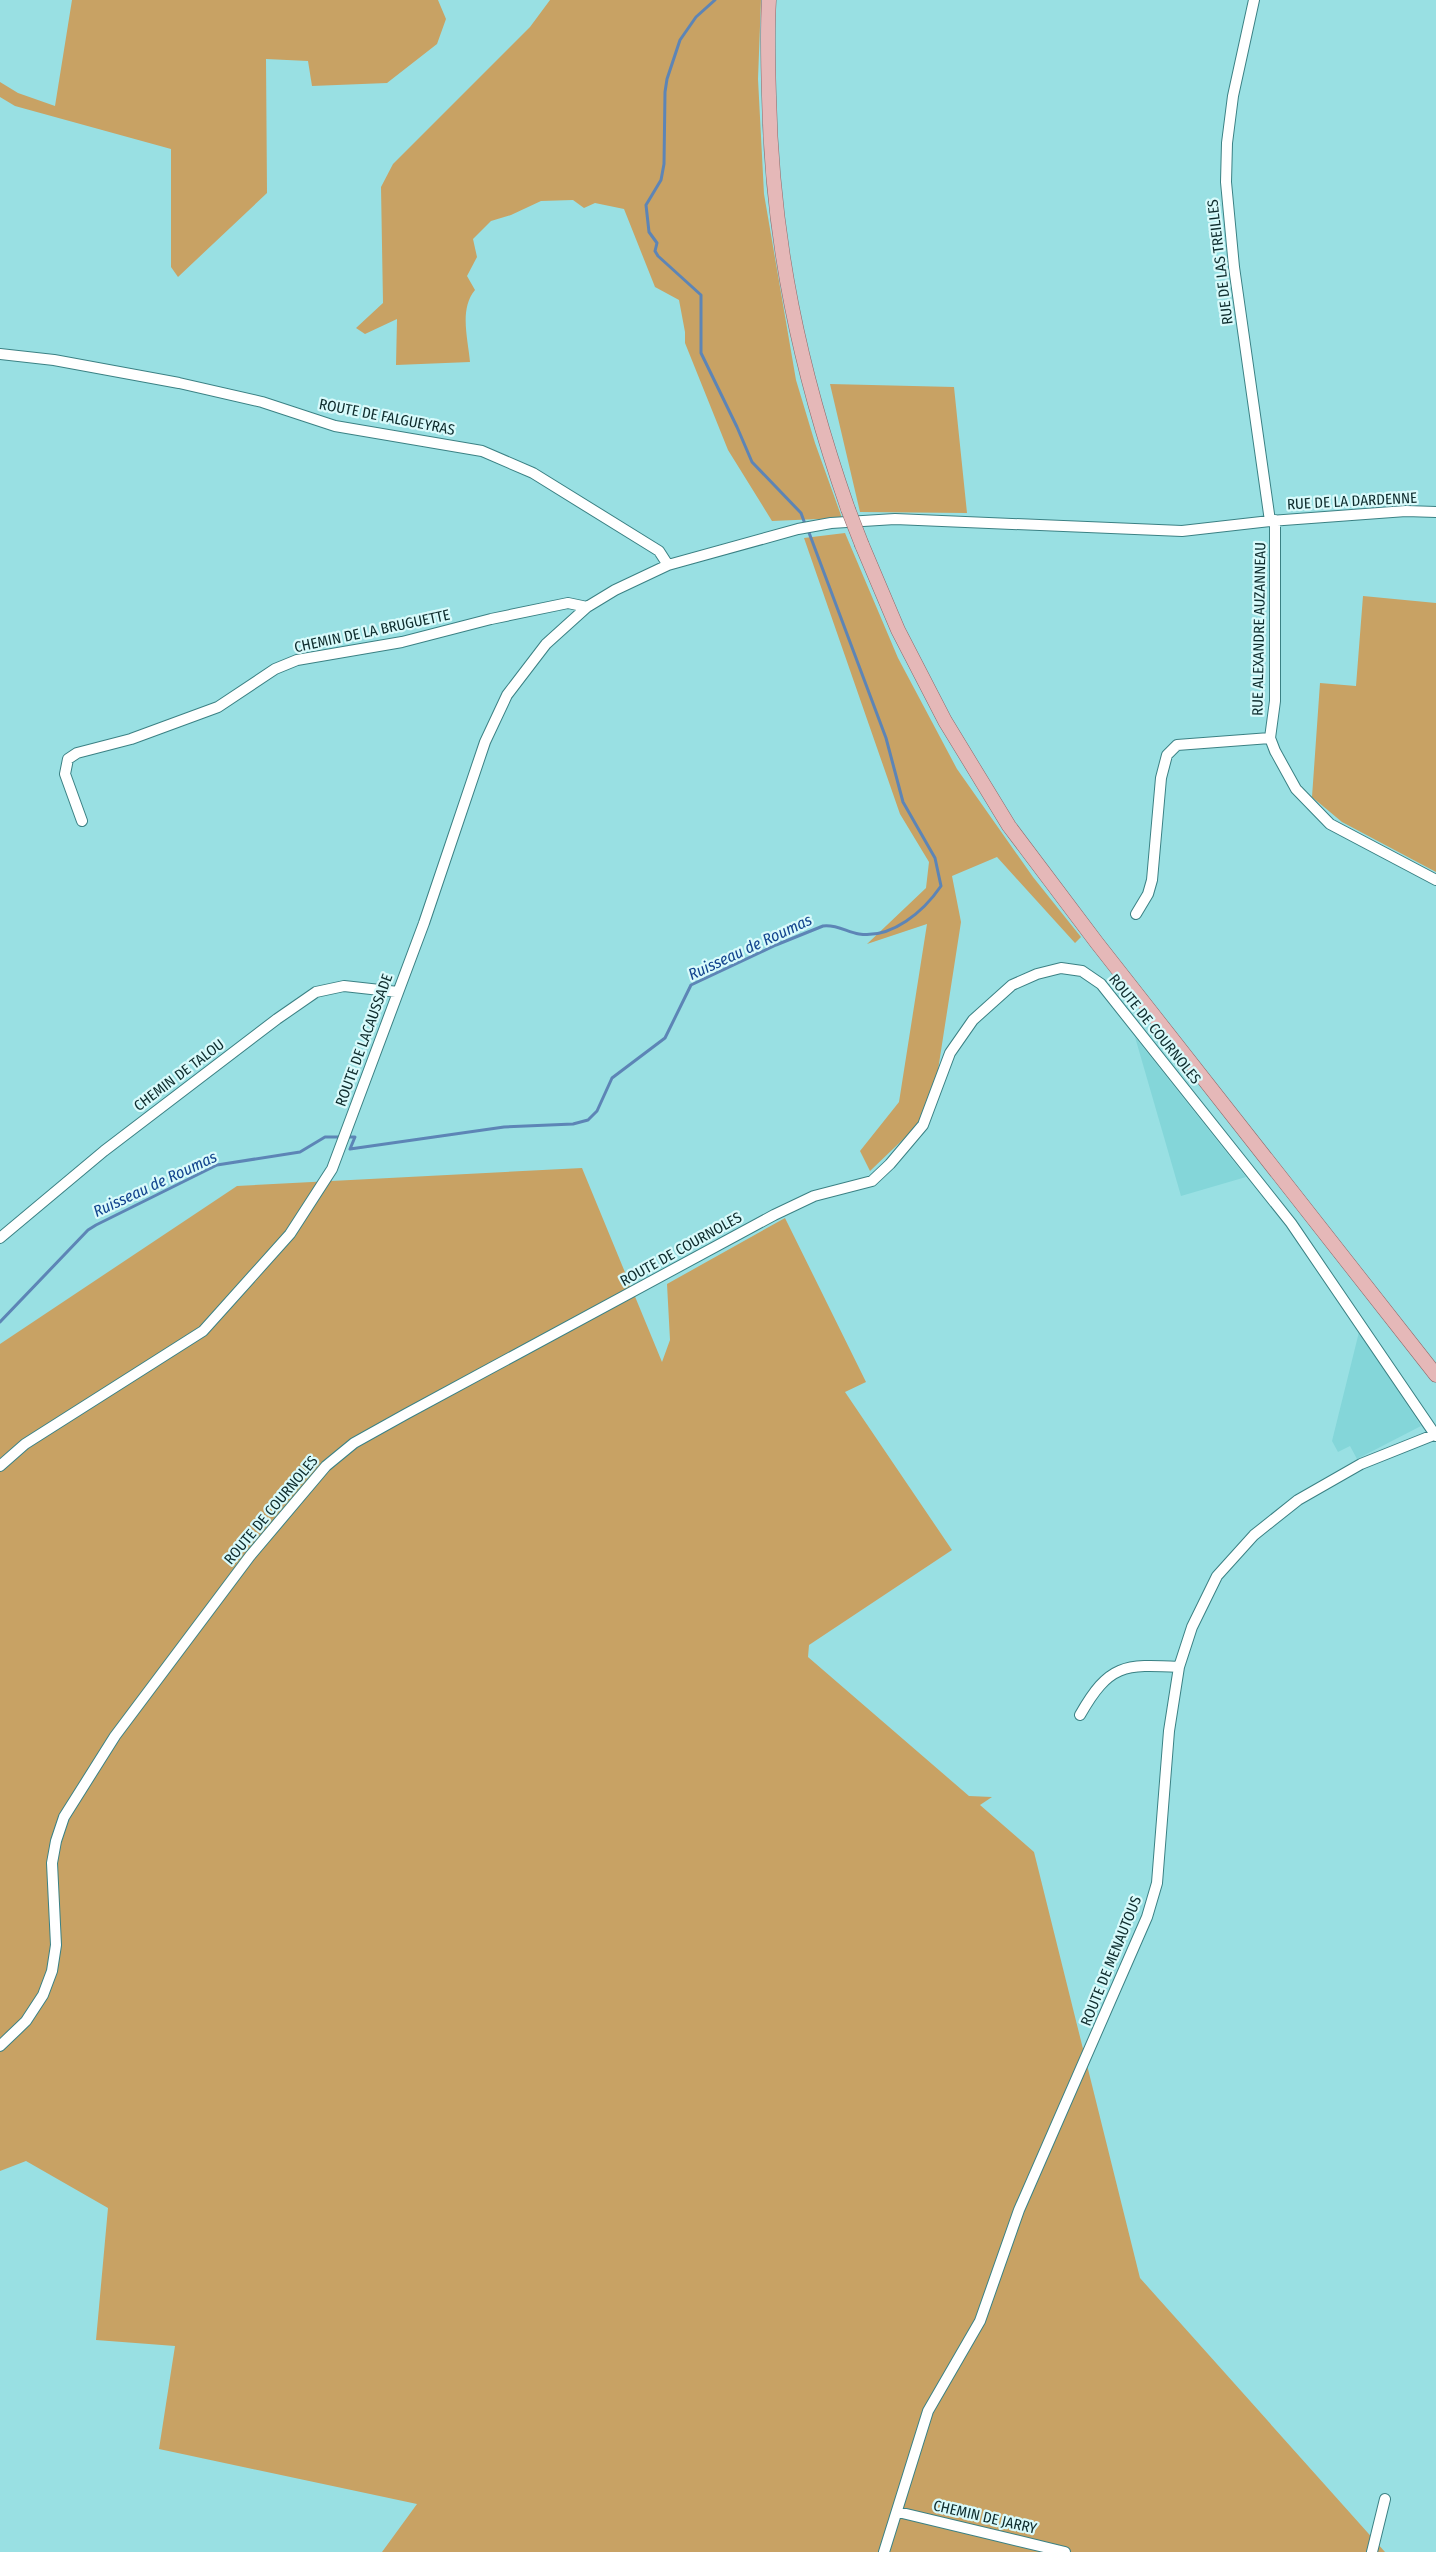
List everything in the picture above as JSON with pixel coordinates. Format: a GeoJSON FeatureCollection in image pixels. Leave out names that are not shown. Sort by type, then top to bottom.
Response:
{"type":"FeatureCollection","features":[{"type":"Feature","properties":{"kind":"main road"},"geometry":{"type":"LineString","coordinates":[[769,0],[767,27],[770,148],[779,243],[799,343],[823,436],[848,509],[898,630],[945,721],[1009,826],[1104,952],[1436,1374]]}},
{"type":"Feature","properties":{"kind":"street","name":"RUE DE LAS TREILLES"},"geometry":{"type":"LineString","coordinates":[[1254,0],[1233,96],[1227,142],[1226,182],[1234,267],[1272,520]]}},
{"type":"Feature","properties":{"kind":"street","name":"ROUTE DE FALGUEYRAS"},"geometry":{"type":"LineString","coordinates":[[0,354],[54,360],[179,383],[262,402],[335,426],[482,451],[533,473],[659,551],[669,565]]}},
{"type":"Feature","properties":{"kind":"street","name":"RUE DE LA DARDENNE"},"geometry":{"type":"LineString","coordinates":[[669,565],[831,522],[895,519],[1182,531],[1272,520],[1406,511],[1436,512]]}},
{"type":"Feature","properties":{"kind":"street","name":"RUE ALEXANDRE AUZANNEAU"},"geometry":{"type":"LineString","coordinates":[[1270,738],[1275,701],[1272,520]]}},
{"type":"Feature","properties":{"kind":"street","name":"ROUTE DE LACAUSSADE"},"geometry":{"type":"LineString","coordinates":[[0,1466],[25,1444],[203,1331],[290,1234],[332,1169],[398,992],[486,742],[507,695],[546,644],[587,607],[615,590],[669,565]]}},
{"type":"Feature","properties":{"kind":"street","name":"CHEMIN DE LA BRUGUETTE"},"geometry":{"type":"LineString","coordinates":[[82,821],[66,774],[68,759],[77,753],[131,739],[218,707],[275,669],[297,660],[421,638],[491,619],[568,603],[587,607]]}},
{"type":"Feature","properties":{"kind":"street"},"geometry":{"type":"LineString","coordinates":[[1136,914],[1148,894],[1152,880],[1161,778],[1167,755],[1177,746],[1270,738],[1281,766],[1296,789],[1330,824],[1436,880]]}},
{"type":"Feature","properties":{"kind":"street","name":"ROUTE DE COURNOLES"},"geometry":{"type":"LineString","coordinates":[[0,2046],[26,2021],[43,1995],[52,1971],[56,1945],[52,1863],[64,1817],[115,1736],[250,1556],[326,1466],[354,1443],[774,1215],[813,1196],[872,1181],[890,1164],[923,1125],[950,1053],[973,1020],[1012,985],[1037,974],[1061,968],[1082,971],[1101,984],[1291,1223],[1436,1435]]}},
{"type":"Feature","properties":{"kind":"street","name":"CHEMIN DE TALOU"},"geometry":{"type":"LineString","coordinates":[[0,1238],[113,1144],[316,992],[344,986],[398,992]]}},
{"type":"Feature","properties":{"kind":"street","name":"ROUTE DE MENAUTOUS"},"geometry":{"type":"LineString","coordinates":[[884,2552],[928,2411],[980,2321],[1019,2210],[1147,1917],[1157,1882],[1169,1731],[1179,1667],[1192,1627],[1217,1576],[1254,1535],[1298,1500],[1361,1464],[1436,1435]]}},
{"type":"Feature","properties":{"kind":"street"},"geometry":{"type":"LineString","coordinates":[[1080,1715],[1089,1699],[1116,1671],[1140,1665],[1179,1667]]}},
{"type":"Feature","properties":{"kind":"street"},"geometry":{"type":"LineString","coordinates":[[1372,2552],[1385,2499]]}},
{"type":"Feature","properties":{"kind":"street","name":"CHEMIN DE JARRY"},"geometry":{"type":"LineString","coordinates":[[898,2512],[1065,2552]]}},
{"type":"Feature","properties":{"kind":"shaded area"},"geometry":{"type":"Polygon","coordinates":[[[72,0],[438,0],[446,19],[437,44],[387,83],[312,86],[308,61],[266,59],[267,193],[178,277],[171,267],[171,149],[15,106],[0,97],[0,82],[18,93],[55,106],[72,0]]]}},
{"type":"Feature","properties":{"kind":"shaded area"},"geometry":{"type":"Polygon","coordinates":[[[550,0],[761,0],[758,79],[764,194],[796,380],[815,443],[842,518],[772,521],[728,450],[685,343],[679,300],[655,287],[624,209],[595,203],[584,208],[573,200],[541,201],[511,215],[491,221],[473,239],[477,257],[467,276],[475,290],[467,306],[466,315],[470,362],[396,365],[397,319],[365,334],[356,328],[383,303],[381,187],[393,164],[530,27],[550,0]]]}},
{"type":"Feature","properties":{"kind":"shaded area"},"geometry":{"type":"Polygon","coordinates":[[[830,384],[954,387],[967,513],[860,512],[830,384]]]}},
{"type":"Feature","properties":{"kind":"shaded area"},"geometry":{"type":"Polygon","coordinates":[[[845,533],[898,658],[957,769],[1033,877],[1081,937],[1075,943],[997,857],[952,876],[961,922],[938,1070],[917,1126],[870,1171],[860,1151],[899,1102],[927,924],[867,944],[926,888],[929,862],[900,814],[804,538],[845,533]]]}},
{"type":"Feature","properties":{"kind":"shaded area"},"geometry":{"type":"Polygon","coordinates":[[[1363,596],[1436,603],[1436,872],[1342,822],[1312,797],[1320,683],[1356,686],[1363,596]]]}},
{"type":"Feature","properties":{"kind":"shaded area"},"geometry":{"type":"Polygon","coordinates":[[[1135,1037],[1246,1177],[1181,1196],[1135,1037]]]}},
{"type":"Feature","properties":{"kind":"shaded area"},"geometry":{"type":"Polygon","coordinates":[[[582,1168],[662,1362],[670,1340],[667,1284],[785,1218],[866,1382],[845,1392],[952,1550],[809,1645],[808,1657],[969,1796],[992,1797],[980,1805],[1034,1852],[1140,2278],[1385,2552],[382,2552],[417,2504],[159,2449],[175,2346],[96,2340],[108,2208],[26,2161],[0,2171],[0,1344],[237,1186],[582,1168]]]}},
{"type":"Feature","properties":{"kind":"shaded area"},"geometry":{"type":"Polygon","coordinates":[[[1359,1332],[1421,1426],[1357,1459],[1350,1446],[1338,1452],[1332,1441],[1359,1332]]]}},
{"type":"Feature","properties":{"kind":"waterway","name":"Ruisseau de Roumas"},"geometry":{"type":"LineString","coordinates":[[715,0],[696,17],[680,40],[667,79],[664,164],[661,180],[646,205],[649,232],[657,243],[655,251],[658,256],[701,295],[701,353],[752,462],[801,513],[805,524]]}},
{"type":"Feature","properties":{"kind":"waterway","name":"Ruisseau de Roumas"},"geometry":{"type":"LineString","coordinates":[[347,1137],[355,1137],[350,1149],[504,1127],[573,1124],[588,1120],[597,1111],[612,1078],[665,1038],[691,985],[776,945],[823,926],[837,927],[859,934],[871,934],[895,928],[926,905],[941,886],[935,858],[903,802],[886,738],[808,530]]}},
{"type":"Feature","properties":{"kind":"waterway","name":"Ruisseau de Roumas"},"geometry":{"type":"LineString","coordinates":[[0,1322],[88,1230],[96,1225],[217,1165],[300,1152],[325,1137],[340,1137]]}}]}
